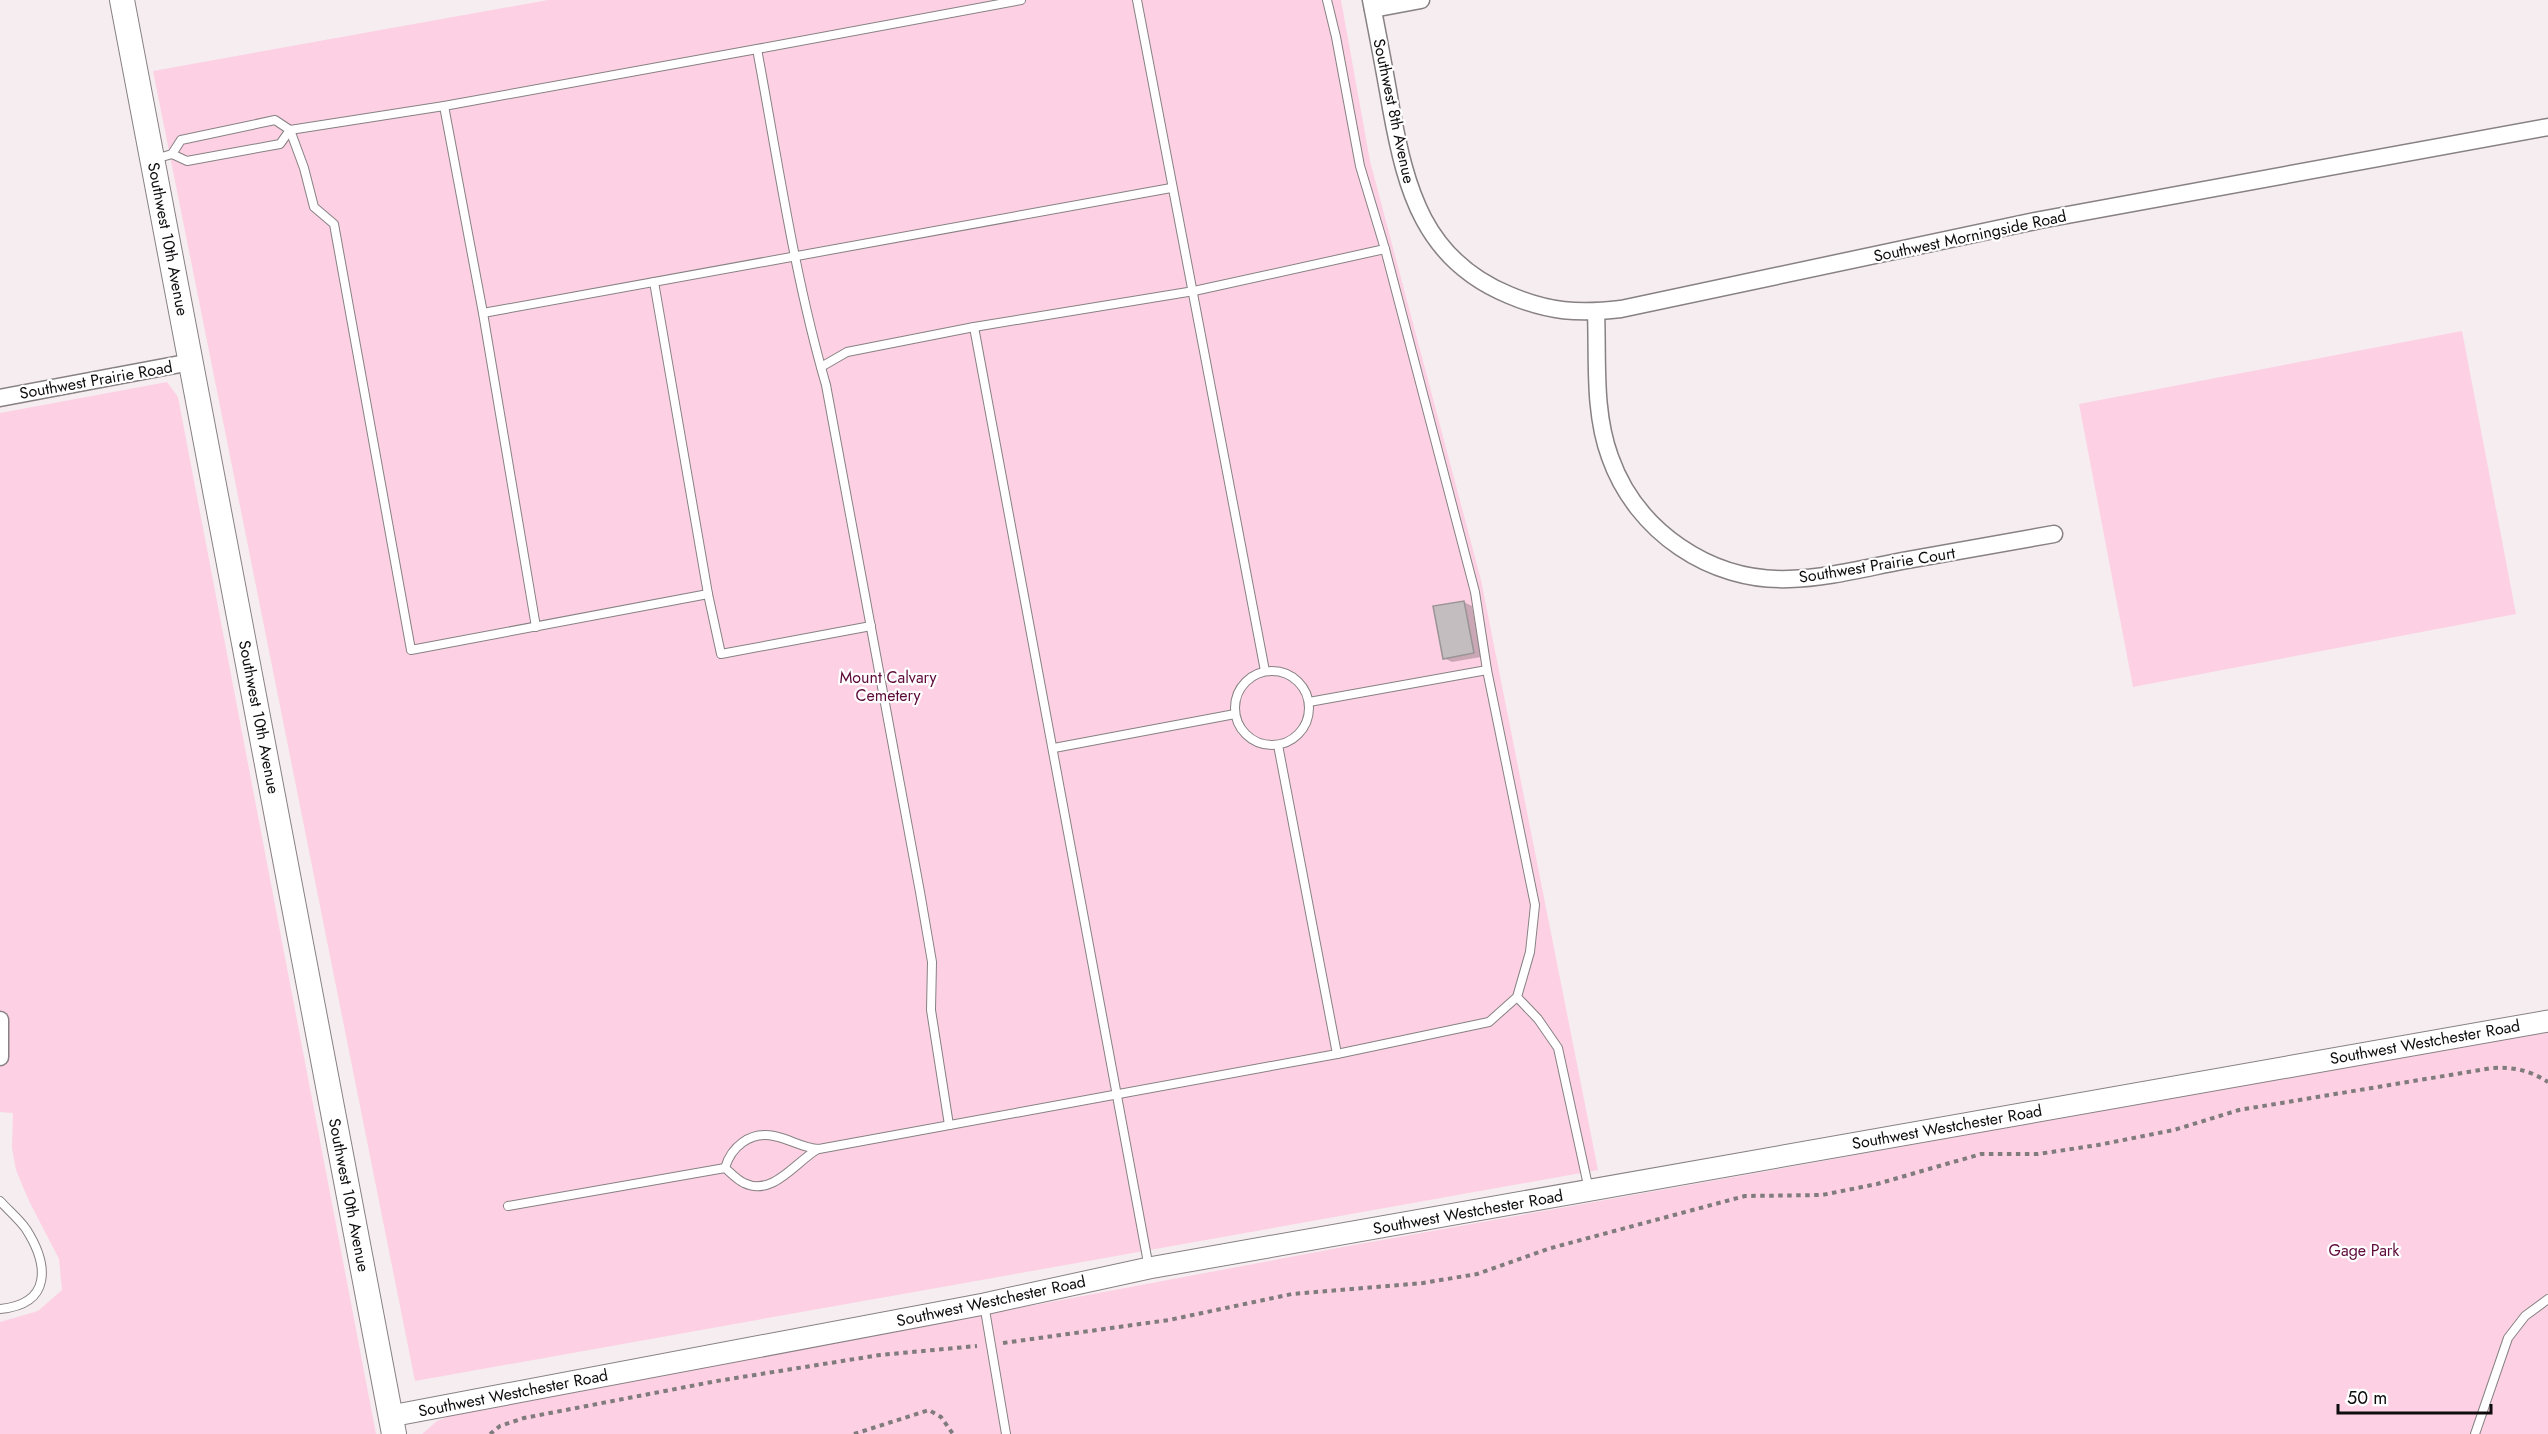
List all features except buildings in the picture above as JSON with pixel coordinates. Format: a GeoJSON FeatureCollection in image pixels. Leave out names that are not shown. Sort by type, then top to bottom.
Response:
{"type":"FeatureCollection","features":[{"type":"Feature","properties":{"kind":"main road","name":"Southwest 10th Avenue"},"geometry":{"type":"LineString","coordinates":[[122,0],[162,157],[191,362],[393,1425]]}},
{"type":"Feature","properties":{"kind":"street"},"geometry":{"type":"LineString","coordinates":[[1372,4],[1421,0]]}},
{"type":"Feature","properties":{"kind":"street","name":"Southwest 8th Avenue"},"geometry":{"type":"LineString","coordinates":[[1372,4],[1400,157],[1410,192],[1423,220]]}},
{"type":"Feature","properties":{"kind":"street","name":"Southwest Morningside Road"},"geometry":{"type":"LineString","coordinates":[[1423,220],[1446,252],[1462,267],[1494,289],[1535,306],[1565,312],[1596,312],[2040,220],[2548,127]]}},
{"type":"Feature","properties":{"kind":"street","name":"Southwest Prairie Court"},"geometry":{"type":"LineString","coordinates":[[1596,312],[1602,431],[1617,475],[1640,512],[1661,535],[1687,553],[1737,573],[1762,578],[1811,578],[2054,534]]}},
{"type":"Feature","properties":{"kind":"street","name":"Southwest Prairie Road"},"geometry":{"type":"LineString","coordinates":[[0,398],[191,362]]}},
{"type":"Feature","properties":{"kind":"street"},"geometry":{"type":"LineString","coordinates":[[0,1020],[0,1057]]}},
{"type":"Feature","properties":{"kind":"street","name":"Southwest Westchester Road"},"geometry":{"type":"LineString","coordinates":[[393,1425],[1149,1268],[2548,1021]]}},
{"type":"Feature","properties":{"kind":"lane"},"geometry":{"type":"LineString","coordinates":[[162,157],[187,161],[280,144],[290,130],[444,106],[1021,0]]}},
{"type":"Feature","properties":{"kind":"lane"},"geometry":{"type":"LineString","coordinates":[[1137,0],[1266,671]]}},
{"type":"Feature","properties":{"kind":"lane"},"geometry":{"type":"LineString","coordinates":[[725,1168],[729,1155],[740,1142],[759,1136],[773,1136],[805,1148],[819,1149],[1119,1094],[1337,1054],[1489,1022],[1517,997],[1530,952],[1535,905],[1487,670],[1475,592],[1385,249],[1360,166],[1327,0]]}},
{"type":"Feature","properties":{"kind":"lane"},"geometry":{"type":"LineString","coordinates":[[758,49],[796,257],[826,385],[932,962],[931,1010],[949,1125]]}},
{"type":"Feature","properties":{"kind":"lane"},"geometry":{"type":"LineString","coordinates":[[444,106],[483,313],[536,627]]}},
{"type":"Feature","properties":{"kind":"lane"},"geometry":{"type":"LineString","coordinates":[[162,157],[182,140],[275,120],[290,130],[304,168],[314,207],[334,224],[411,650],[708,594]]}},
{"type":"Feature","properties":{"kind":"lane"},"geometry":{"type":"LineString","coordinates":[[483,313],[1172,188]]}},
{"type":"Feature","properties":{"kind":"lane"},"geometry":{"type":"LineString","coordinates":[[821,367],[848,352],[974,327],[1194,291],[1385,249]]}},
{"type":"Feature","properties":{"kind":"lane"},"geometry":{"type":"LineString","coordinates":[[654,282],[708,594],[722,654],[871,627]]}},
{"type":"Feature","properties":{"kind":"lane"},"geometry":{"type":"LineString","coordinates":[[974,327],[1119,1094],[1149,1268]]}},
{"type":"Feature","properties":{"kind":"lane"},"geometry":{"type":"LineString","coordinates":[[1309,702],[1487,670]]}},
{"type":"Feature","properties":{"kind":"lane"},"geometry":{"type":"LineString","coordinates":[[1266,671],[1280,671],[1293,677],[1304,688],[1309,702],[1309,716],[1302,730],[1292,740],[1278,745],[1264,745],[1250,739],[1240,728],[1235,714],[1235,700],[1241,686],[1252,676],[1266,671]]}},
{"type":"Feature","properties":{"kind":"lane"},"geometry":{"type":"LineString","coordinates":[[1054,748],[1235,714]]}},
{"type":"Feature","properties":{"kind":"lane"},"geometry":{"type":"LineString","coordinates":[[1278,745],[1337,1054]]}},
{"type":"Feature","properties":{"kind":"lane"},"geometry":{"type":"LineString","coordinates":[[1517,997],[1538,1019],[1558,1048],[1589,1190]]}},
{"type":"Feature","properties":{"kind":"lane"},"geometry":{"type":"LineString","coordinates":[[508,1206],[725,1168],[744,1183],[760,1187],[780,1180],[804,1157],[819,1149]]}},
{"type":"Feature","properties":{"kind":"lane"},"geometry":{"type":"LineString","coordinates":[[0,1201],[25,1227],[38,1251],[42,1280],[36,1295],[26,1302],[0,1309]]}},
{"type":"Feature","properties":{"kind":"lane"},"geometry":{"type":"LineString","coordinates":[[2475,1434],[2508,1338],[2524,1316],[2548,1299]]}},
{"type":"Feature","properties":{"kind":"lane"},"geometry":{"type":"LineString","coordinates":[[984,1304],[1006,1434]]}},
{"type":"Feature","properties":{"kind":"path"},"geometry":{"type":"LineString","coordinates":[[490,1434],[500,1426],[524,1418],[717,1381],[880,1355],[991,1344],[1169,1320],[1292,1294],[1423,1283],[1477,1274],[1551,1248],[1745,1196],[1831,1194],[1877,1184],[1981,1154],[2038,1154],[2108,1143],[2174,1130],[2239,1110],[2273,1104],[2326,1098],[2492,1068],[2514,1067],[2534,1073],[2548,1082]]}},
{"type":"Feature","properties":{"kind":"path"},"geometry":{"type":"LineString","coordinates":[[854,1434],[929,1410],[941,1417],[953,1434]]}},
{"type":"Feature","properties":{"kind":"green space","name":"Mount Calvary Cemetery"},"geometry":{"type":"Polygon","coordinates":[[[548,0],[1341,0],[1370,161],[1481,580],[1598,1170],[415,1381],[153,71],[548,0]]]}},
{"type":"Feature","properties":{"kind":"green space"},"geometry":{"type":"Polygon","coordinates":[[[2462,331],[2516,614],[2133,687],[2079,404],[2462,331]]]}},
{"type":"Feature","properties":{"kind":"green space"},"geometry":{"type":"Polygon","coordinates":[[[167,382],[178,397],[376,1434],[0,1434],[0,1322],[38,1311],[62,1290],[59,1259],[16,1170],[12,1148],[13,1113],[0,1112],[0,413],[167,382]]]}},
{"type":"Feature","properties":{"kind":"green space","name":"Gage Park"},"geometry":{"type":"Polygon","coordinates":[[[2548,1031],[2548,1434],[422,1434],[437,1421],[455,1414],[1354,1245],[2548,1031]]]}}]}
